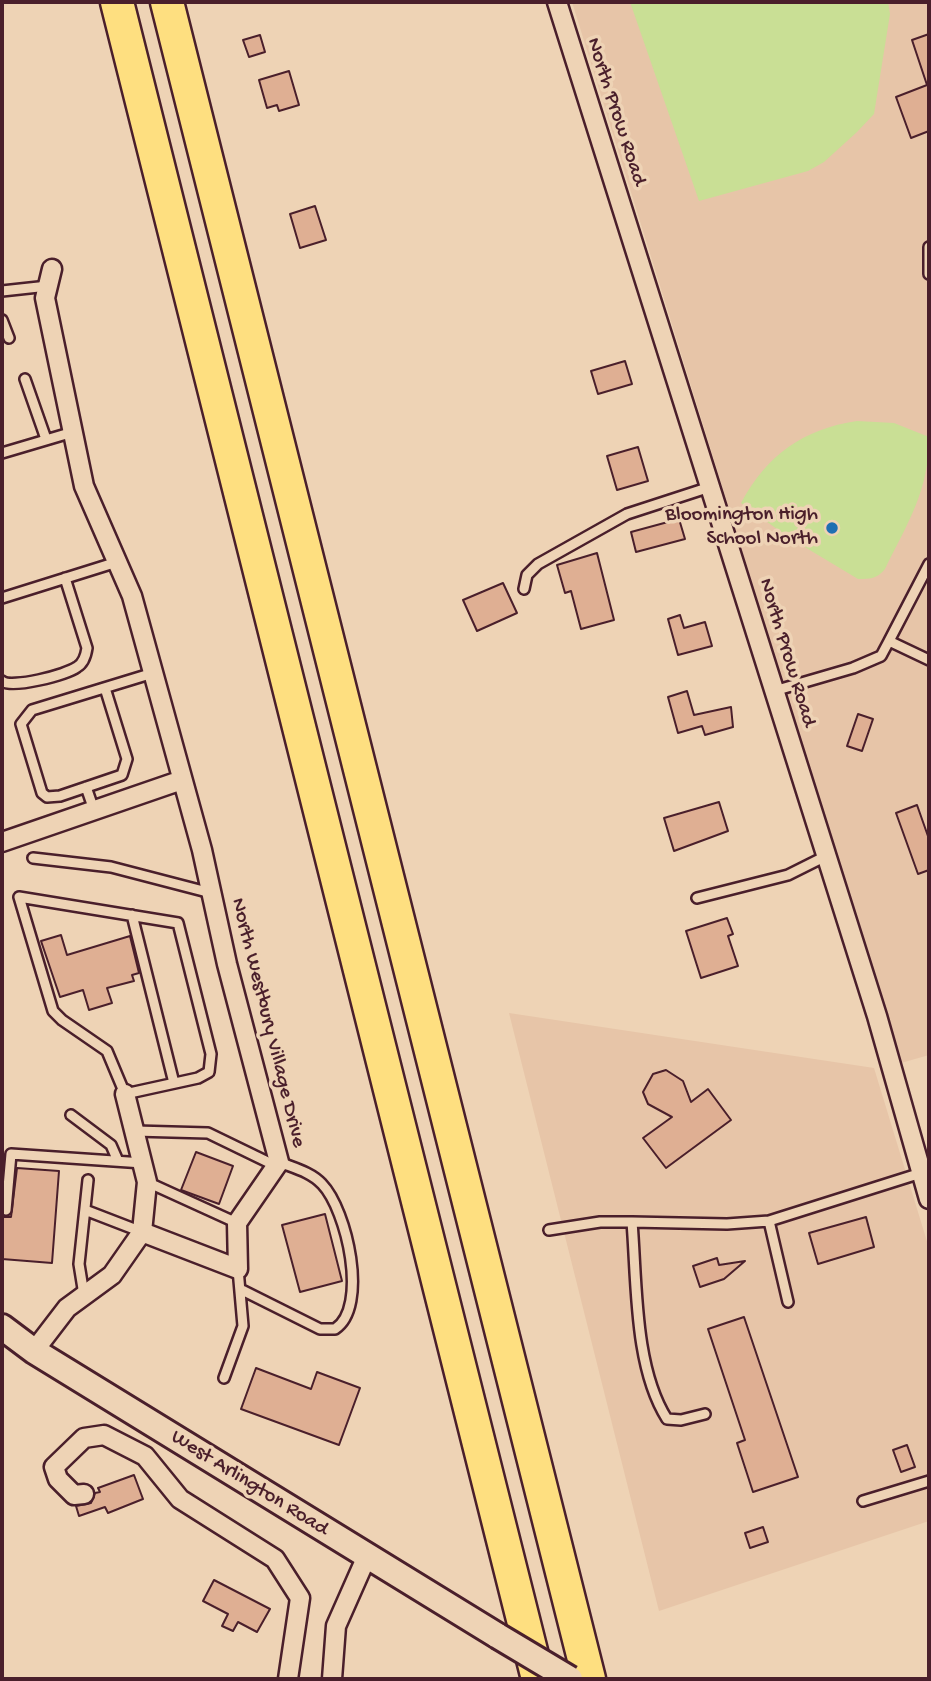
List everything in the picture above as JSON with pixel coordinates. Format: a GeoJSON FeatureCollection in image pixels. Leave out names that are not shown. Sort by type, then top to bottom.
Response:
{"type":"FeatureCollection","features":[{"type":"Feature","properties":{"kind":"highway"},"geometry":{"type":"LineString","coordinates":[[117,2],[538,1679]]}},
{"type":"Feature","properties":{"kind":"highway"},"geometry":{"type":"LineString","coordinates":[[167,2],[589,1679]]}},
{"type":"Feature","properties":{"kind":"street","name":"North Prow Road"},"geometry":{"type":"LineString","coordinates":[[557,2],[877,1016],[929,1199]]}},
{"type":"Feature","properties":{"kind":"street","name":"North Westbury Village Drive"},"geometry":{"type":"LineString","coordinates":[[50,278],[46,299],[84,486],[132,596],[182,780],[278,1164],[237,1223]]}},
{"type":"Feature","properties":{"kind":"street"},"geometry":{"type":"LineString","coordinates":[[2,842],[182,780]]}},
{"type":"Feature","properties":{"kind":"street"},"geometry":{"type":"LineString","coordinates":[[34,1351],[57,1319],[112,1275],[142,1231],[147,1182],[125,1094]]}},
{"type":"Feature","properties":{"kind":"street"},"geometry":{"type":"LineString","coordinates":[[142,1231],[238,1269],[237,1223]]}},
{"type":"Feature","properties":{"kind":"street","name":"West Arlington Road"},"geometry":{"type":"LineString","coordinates":[[2,1327],[34,1351],[570,1679]]}},
{"type":"Feature","properties":{"kind":"street"},"geometry":{"type":"LineString","coordinates":[[84,1494],[74,1495],[58,1479],[54,1467],[84,1438],[104,1435],[145,1456],[180,1499],[275,1559],[300,1598],[288,1679]]}},
{"type":"Feature","properties":{"kind":"street"},"geometry":{"type":"LineString","coordinates":[[331,1679],[336,1626],[367,1556]]}},
{"type":"Feature","properties":{"kind":"lane"},"geometry":{"type":"LineString","coordinates":[[929,247],[929,274]]}},
{"type":"Feature","properties":{"kind":"lane"},"geometry":{"type":"LineString","coordinates":[[2,291],[50,278]]}},
{"type":"Feature","properties":{"kind":"lane"},"geometry":{"type":"LineString","coordinates":[[2,320],[9,338]]}},
{"type":"Feature","properties":{"kind":"lane"},"geometry":{"type":"LineString","coordinates":[[25,379],[46,439]]}},
{"type":"Feature","properties":{"kind":"lane"},"geometry":{"type":"LineString","coordinates":[[2,453],[73,432]]}},
{"type":"Feature","properties":{"kind":"lane"},"geometry":{"type":"LineString","coordinates":[[524,589],[527,575],[538,564],[627,514],[710,487]]}},
{"type":"Feature","properties":{"kind":"lane"},"geometry":{"type":"LineString","coordinates":[[2,598],[117,562]]}},
{"type":"Feature","properties":{"kind":"lane"},"geometry":{"type":"LineString","coordinates":[[774,691],[853,668],[881,656],[929,564]]}},
{"type":"Feature","properties":{"kind":"lane"},"geometry":{"type":"LineString","coordinates":[[2,681],[15,686],[78,667],[86,658],[88,648],[65,578]]}},
{"type":"Feature","properties":{"kind":"lane"},"geometry":{"type":"LineString","coordinates":[[889,641],[929,660]]}},
{"type":"Feature","properties":{"kind":"lane"},"geometry":{"type":"LineString","coordinates":[[105,688],[127,759],[126,768],[122,775],[60,796],[47,797],[42,793],[21,724],[32,710],[153,673]]}},
{"type":"Feature","properties":{"kind":"lane"},"geometry":{"type":"LineString","coordinates":[[86,788],[94,810]]}},
{"type":"Feature","properties":{"kind":"lane"},"geometry":{"type":"LineString","coordinates":[[697,898],[788,875],[826,856]]}},
{"type":"Feature","properties":{"kind":"lane"},"geometry":{"type":"LineString","coordinates":[[33,858],[111,867],[211,893]]}},
{"type":"Feature","properties":{"kind":"lane"},"geometry":{"type":"LineString","coordinates":[[19,897],[132,915],[173,922],[181,927],[212,1065],[209,1072],[198,1078],[125,1094],[107,1051],[61,1020],[53,1011],[19,897]]}},
{"type":"Feature","properties":{"kind":"lane"},"geometry":{"type":"LineString","coordinates":[[132,915],[174,1083]]}},
{"type":"Feature","properties":{"kind":"lane"},"geometry":{"type":"LineString","coordinates":[[72,1115],[111,1145],[118,1161]]}},
{"type":"Feature","properties":{"kind":"lane"},"geometry":{"type":"LineString","coordinates":[[135,1131],[208,1133],[278,1164],[310,1174],[323,1185],[332,1198],[354,1275],[349,1314],[335,1329],[320,1329],[240,1289]]}},
{"type":"Feature","properties":{"kind":"lane"},"geometry":{"type":"LineString","coordinates":[[6,1210],[11,1154],[143,1163]]}},
{"type":"Feature","properties":{"kind":"lane"},"geometry":{"type":"LineString","coordinates":[[549,1230],[600,1222],[727,1224],[769,1221],[921,1173]]}},
{"type":"Feature","properties":{"kind":"lane"},"geometry":{"type":"LineString","coordinates":[[84,1295],[79,1264],[88,1180]]}},
{"type":"Feature","properties":{"kind":"lane"},"geometry":{"type":"LineString","coordinates":[[147,1182],[237,1223]]}},
{"type":"Feature","properties":{"kind":"lane"},"geometry":{"type":"LineString","coordinates":[[85,1210],[142,1231]]}},
{"type":"Feature","properties":{"kind":"lane"},"geometry":{"type":"LineString","coordinates":[[769,1221],[788,1302]]}},
{"type":"Feature","properties":{"kind":"lane"},"geometry":{"type":"LineString","coordinates":[[632,1222],[645,1365],[654,1398],[667,1419],[681,1420],[705,1414]]}},
{"type":"Feature","properties":{"kind":"lane"},"geometry":{"type":"LineString","coordinates":[[224,1378],[243,1326],[238,1269]]}},
{"type":"Feature","properties":{"kind":"lane"},"geometry":{"type":"LineString","coordinates":[[863,1501],[929,1481]]}},
{"type":"Feature","properties":{"kind":"shaded area","name":"Bloomington High School North"},"geometry":{"type":"Polygon","coordinates":[[[572,2],[929,2],[929,1055],[901,1063],[572,2]]]}},
{"type":"Feature","properties":{"kind":"shaded area"},"geometry":{"type":"Polygon","coordinates":[[[509,1013],[874,1068],[929,1248],[929,1521],[659,1611],[509,1013]]]}},
{"type":"Feature","properties":{"kind":"green space"},"geometry":{"type":"Polygon","coordinates":[[[630,2],[888,2],[890,14],[874,114],[824,162],[808,171],[699,201],[630,2]]]}},
{"type":"Feature","properties":{"kind":"green space"},"geometry":{"type":"Polygon","coordinates":[[[857,421],[894,423],[929,437],[925,474],[916,506],[885,569],[876,577],[866,579],[858,579],[788,537],[741,503],[763,471],[788,447],[820,430],[857,421]]]}},
{"type":"Feature","properties":{"kind":"building"},"geometry":{"type":"Polygon","coordinates":[[[929,34],[929,131],[911,138],[896,97],[927,85],[912,40],[929,34]]]}},
{"type":"Feature","properties":{"kind":"building"},"geometry":{"type":"Polygon","coordinates":[[[260,35],[265,52],[249,57],[243,40],[260,35]]]}},
{"type":"Feature","properties":{"kind":"building"},"geometry":{"type":"Polygon","coordinates":[[[289,71],[299,105],[279,111],[277,105],[267,108],[259,80],[289,71]]]}},
{"type":"Feature","properties":{"kind":"building"},"geometry":{"type":"Polygon","coordinates":[[[315,206],[326,240],[300,248],[290,214],[315,206]]]}},
{"type":"Feature","properties":{"kind":"building"},"geometry":{"type":"Polygon","coordinates":[[[625,361],[632,384],[598,394],[591,371],[625,361]]]}},
{"type":"Feature","properties":{"kind":"building"},"geometry":{"type":"Polygon","coordinates":[[[638,447],[648,481],[617,490],[607,456],[638,447]]]}},
{"type":"Feature","properties":{"kind":"building"},"geometry":{"type":"Polygon","coordinates":[[[679,519],[685,539],[636,552],[631,532],[679,519]]]}},
{"type":"Feature","properties":{"kind":"building"},"geometry":{"type":"Polygon","coordinates":[[[597,553],[614,620],[581,629],[571,591],[565,593],[557,565],[597,553]]]}},
{"type":"Feature","properties":{"kind":"building"},"geometry":{"type":"Polygon","coordinates":[[[503,583],[517,613],[477,631],[463,600],[503,583]]]}},
{"type":"Feature","properties":{"kind":"building"},"geometry":{"type":"Polygon","coordinates":[[[680,615],[684,628],[705,622],[712,646],[678,655],[668,619],[680,615]]]}},
{"type":"Feature","properties":{"kind":"building"},"geometry":{"type":"Polygon","coordinates":[[[687,691],[694,715],[731,707],[733,727],[705,735],[702,726],[678,733],[668,697],[687,691]]]}},
{"type":"Feature","properties":{"kind":"building"},"geometry":{"type":"Polygon","coordinates":[[[858,714],[873,719],[862,751],[847,746],[858,714]]]}},
{"type":"Feature","properties":{"kind":"building"},"geometry":{"type":"Polygon","coordinates":[[[719,802],[728,831],[674,851],[664,818],[719,802]]]}},
{"type":"Feature","properties":{"kind":"building"},"geometry":{"type":"Polygon","coordinates":[[[917,805],[929,839],[929,870],[918,874],[896,813],[917,805]]]}},
{"type":"Feature","properties":{"kind":"building"},"geometry":{"type":"Polygon","coordinates":[[[727,918],[733,934],[728,936],[738,966],[701,978],[686,931],[727,918]]]}},
{"type":"Feature","properties":{"kind":"building"},"geometry":{"type":"Polygon","coordinates":[[[61,935],[67,955],[130,936],[139,973],[132,975],[134,981],[107,988],[112,1003],[89,1010],[83,990],[60,997],[41,941],[61,935]]]}},
{"type":"Feature","properties":{"kind":"building"},"geometry":{"type":"Polygon","coordinates":[[[666,1070],[683,1081],[691,1102],[708,1089],[731,1120],[666,1168],[643,1138],[672,1117],[648,1104],[643,1092],[653,1074],[666,1070]]]}},
{"type":"Feature","properties":{"kind":"building"},"geometry":{"type":"Polygon","coordinates":[[[196,1152],[233,1166],[219,1204],[181,1190],[196,1152]]]}},
{"type":"Feature","properties":{"kind":"building"},"geometry":{"type":"Polygon","coordinates":[[[17,1168],[59,1171],[52,1263],[2,1259],[2,1217],[11,1217],[17,1168]]]}},
{"type":"Feature","properties":{"kind":"building"},"geometry":{"type":"Polygon","coordinates":[[[325,1214],[342,1281],[300,1292],[282,1225],[325,1214]]]}},
{"type":"Feature","properties":{"kind":"building"},"geometry":{"type":"Polygon","coordinates":[[[866,1217],[874,1247],[818,1264],[809,1233],[866,1217]]]}},
{"type":"Feature","properties":{"kind":"building"},"geometry":{"type":"Polygon","coordinates":[[[717,1258],[719,1265],[745,1261],[724,1279],[700,1287],[693,1266],[717,1258]]]}},
{"type":"Feature","properties":{"kind":"building"},"geometry":{"type":"Polygon","coordinates":[[[744,1317],[798,1477],[753,1492],[737,1443],[745,1440],[708,1329],[744,1317]]]}},
{"type":"Feature","properties":{"kind":"building"},"geometry":{"type":"Polygon","coordinates":[[[256,1368],[311,1389],[317,1372],[360,1388],[339,1445],[241,1409],[256,1368]]]}},
{"type":"Feature","properties":{"kind":"building"},"geometry":{"type":"Polygon","coordinates":[[[907,1445],[915,1467],[901,1472],[893,1450],[907,1445]]]}},
{"type":"Feature","properties":{"kind":"building"},"geometry":{"type":"Polygon","coordinates":[[[134,1475],[143,1499],[108,1513],[105,1507],[79,1516],[76,1506],[91,1503],[95,1493],[100,1492],[98,1488],[134,1475]]]}},
{"type":"Feature","properties":{"kind":"building"},"geometry":{"type":"Polygon","coordinates":[[[763,1527],[768,1542],[750,1548],[745,1533],[763,1527]]]}},
{"type":"Feature","properties":{"kind":"building"},"geometry":{"type":"Polygon","coordinates":[[[214,1580],[270,1609],[257,1632],[238,1622],[233,1631],[222,1626],[228,1614],[203,1601],[214,1580]]]}},
{"type":"Feature","properties":{"kind":"place","name":"Bloomington High School North"},"geometry":{"type":"Point","coordinates":[832,528]}}]}
